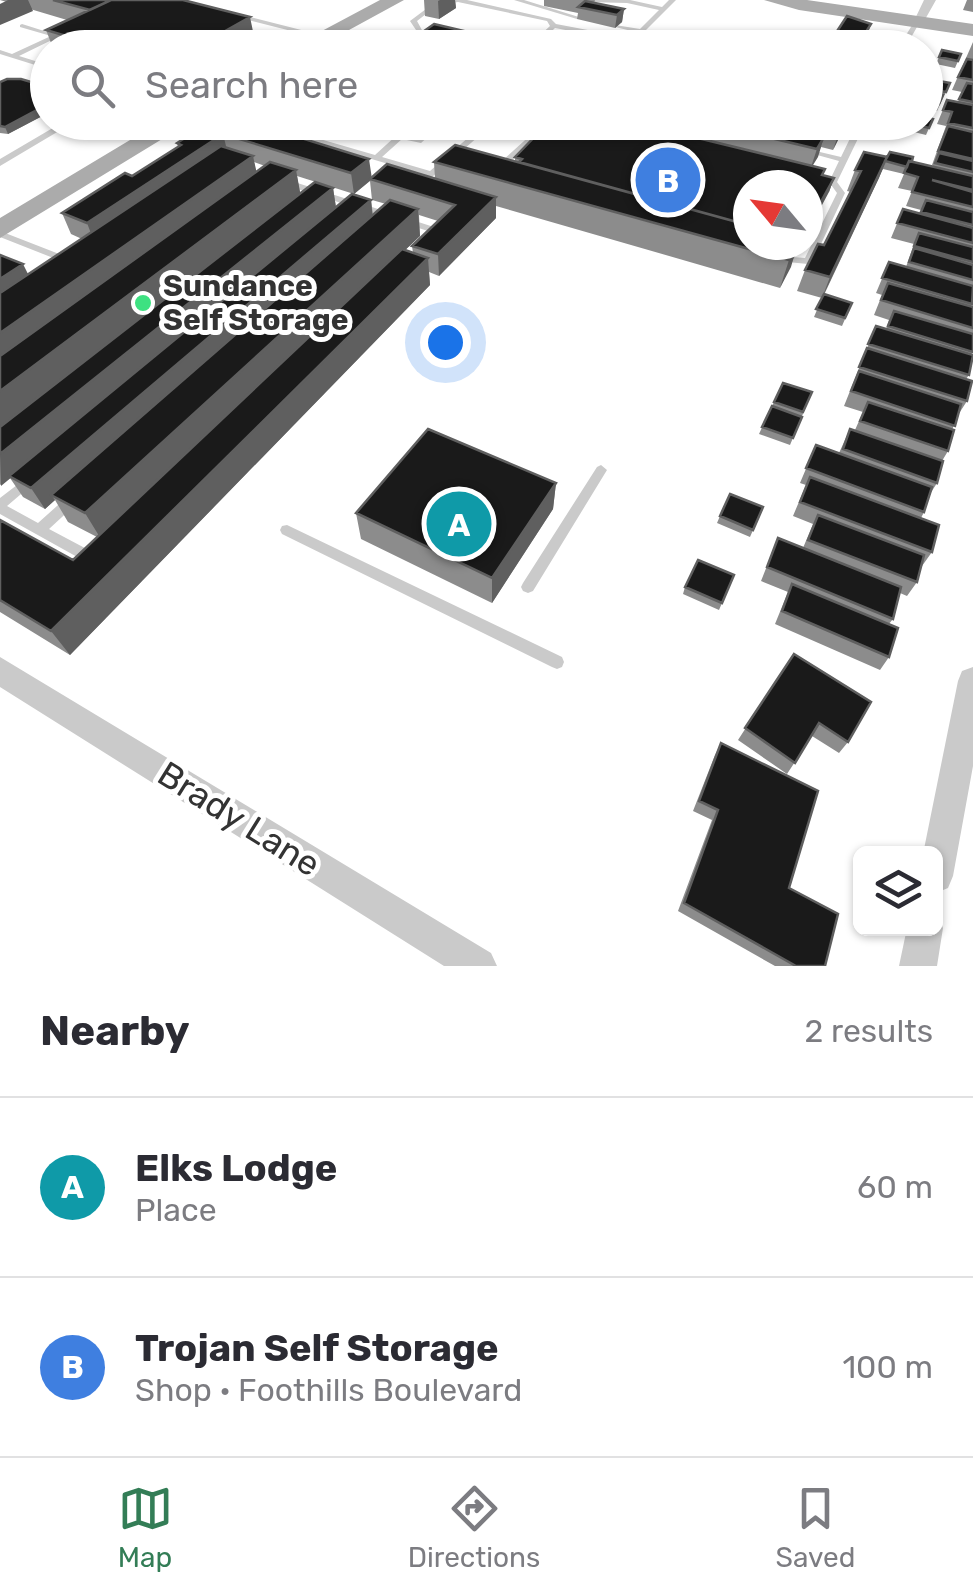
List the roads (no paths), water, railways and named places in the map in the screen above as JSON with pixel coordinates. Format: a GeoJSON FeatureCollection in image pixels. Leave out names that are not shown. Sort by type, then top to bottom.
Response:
{"type":"FeatureCollection","features":[{"type":"Feature","properties":{"kind":"main road"},"geometry":{"type":"LineString","coordinates":[[329,30],[343,12],[363,0]]}},
{"type":"Feature","properties":{"kind":"main road"},"geometry":{"type":"LineString","coordinates":[[329,30],[367,16],[394,0]]}},
{"type":"Feature","properties":{"kind":"main road"},"geometry":{"type":"LineString","coordinates":[[774,0],[874,19],[918,20]]}},
{"type":"Feature","properties":{"kind":"main road"},"geometry":{"type":"LineString","coordinates":[[852,0],[918,20],[973,30]]}},
{"type":"Feature","properties":{"kind":"main road"},"geometry":{"type":"LineString","coordinates":[[0,232],[150,140]]}},
{"type":"Feature","properties":{"kind":"street"},"geometry":{"type":"LineString","coordinates":[[918,20],[930,0]]}},
{"type":"Feature","properties":{"kind":"street","name":"Brady Lane"},"geometry":{"type":"LineString","coordinates":[[0,672],[478,966]]}},
{"type":"Feature","properties":{"kind":"street"},"geometry":{"type":"LineString","coordinates":[[942,846],[973,680]]}},
{"type":"Feature","properties":{"kind":"street"},"geometry":{"type":"LineString","coordinates":[[918,966],[924,936]]}},
{"type":"Feature","properties":{"kind":"lane"},"geometry":{"type":"LineString","coordinates":[[419,30],[413,21],[435,6],[458,0],[550,20],[554,26],[573,30]]}},
{"type":"Feature","properties":{"kind":"lane"},"geometry":{"type":"LineString","coordinates":[[517,0],[579,18]]}},
{"type":"Feature","properties":{"kind":"lane"},"geometry":{"type":"LineString","coordinates":[[586,0],[624,1],[664,9]]}},
{"type":"Feature","properties":{"kind":"lane"},"geometry":{"type":"LineString","coordinates":[[642,30],[674,0]]}},
{"type":"Feature","properties":{"kind":"lane"},"geometry":{"type":"LineString","coordinates":[[233,14],[329,30]]}},
{"type":"Feature","properties":{"kind":"lane"},"geometry":{"type":"LineString","coordinates":[[912,30],[918,20]]}},
{"type":"Feature","properties":{"kind":"lane"},"geometry":{"type":"LineString","coordinates":[[22,26],[36,30]]}},
{"type":"Feature","properties":{"kind":"lane"},"geometry":{"type":"LineString","coordinates":[[549,30],[554,26]]}},
{"type":"Feature","properties":{"kind":"lane"},"geometry":{"type":"LineString","coordinates":[[618,26],[636,30]]}},
{"type":"Feature","properties":{"kind":"lane"},"geometry":{"type":"LineString","coordinates":[[13,56],[30,48]]}},
{"type":"Feature","properties":{"kind":"lane"},"geometry":{"type":"LineString","coordinates":[[0,52],[30,61]]}},
{"type":"Feature","properties":{"kind":"lane"},"geometry":{"type":"LineString","coordinates":[[0,163],[39,140]]}},
{"type":"Feature","properties":{"kind":"lane"},"geometry":{"type":"LineString","coordinates":[[314,140],[432,174],[471,140]]}},
{"type":"Feature","properties":{"kind":"lane"},"geometry":{"type":"LineString","coordinates":[[376,158],[397,140]]}},
{"type":"Feature","properties":{"kind":"lane"},"geometry":{"type":"LineString","coordinates":[[512,180],[488,173],[528,140]]}},
{"type":"Feature","properties":{"kind":"lane"},"geometry":{"type":"LineString","coordinates":[[834,182],[853,140]]}},
{"type":"Feature","properties":{"kind":"lane"},"geometry":{"type":"LineString","coordinates":[[792,148],[844,160]]}},
{"type":"Feature","properties":{"kind":"lane"},"geometry":{"type":"LineString","coordinates":[[447,161],[460,165]]}},
{"type":"Feature","properties":{"kind":"lane"},"geometry":{"type":"LineString","coordinates":[[393,174],[403,166]]}},
{"type":"Feature","properties":{"kind":"lane"},"geometry":{"type":"LineString","coordinates":[[823,179],[834,182],[841,194],[823,230]]}},
{"type":"Feature","properties":{"kind":"lane"},"geometry":{"type":"LineString","coordinates":[[276,180],[437,231],[422,245]]}},
{"type":"Feature","properties":{"kind":"lane"},"geometry":{"type":"LineString","coordinates":[[303,205],[318,193]]}},
{"type":"Feature","properties":{"kind":"lane"},"geometry":{"type":"LineString","coordinates":[[341,218],[368,196]]}},
{"type":"Feature","properties":{"kind":"lane"},"geometry":{"type":"LineString","coordinates":[[376,229],[390,216]]}},
{"type":"Feature","properties":{"kind":"lane"},"geometry":{"type":"LineString","coordinates":[[0,232],[79,265],[63,276]]}},
{"type":"Feature","properties":{"kind":"lane"},"geometry":{"type":"LineString","coordinates":[[44,468],[0,507],[95,561],[110,547]]}},
{"type":"Feature","properties":{"kind":"lane"},"geometry":{"type":"LineString","coordinates":[[528,588],[600,470]]}},
{"type":"Feature","properties":{"kind":"lane"},"geometry":{"type":"LineString","coordinates":[[39,530],[83,490]]}},
{"type":"Feature","properties":{"kind":"lane"},"geometry":{"type":"LineString","coordinates":[[286,530],[557,662]]}},
{"type":"Feature","properties":{"kind":"place","name":"Trojan Self Storage"},"geometry":{"type":"Point","coordinates":[668,180]}},
{"type":"Feature","properties":{"kind":"place","name":"Sundance Self Storage"},"geometry":{"type":"Point","coordinates":[143,303]}},
{"type":"Feature","properties":{"kind":"place","name":"Elks Lodge"},"geometry":{"type":"Point","coordinates":[459,524]}}]}
